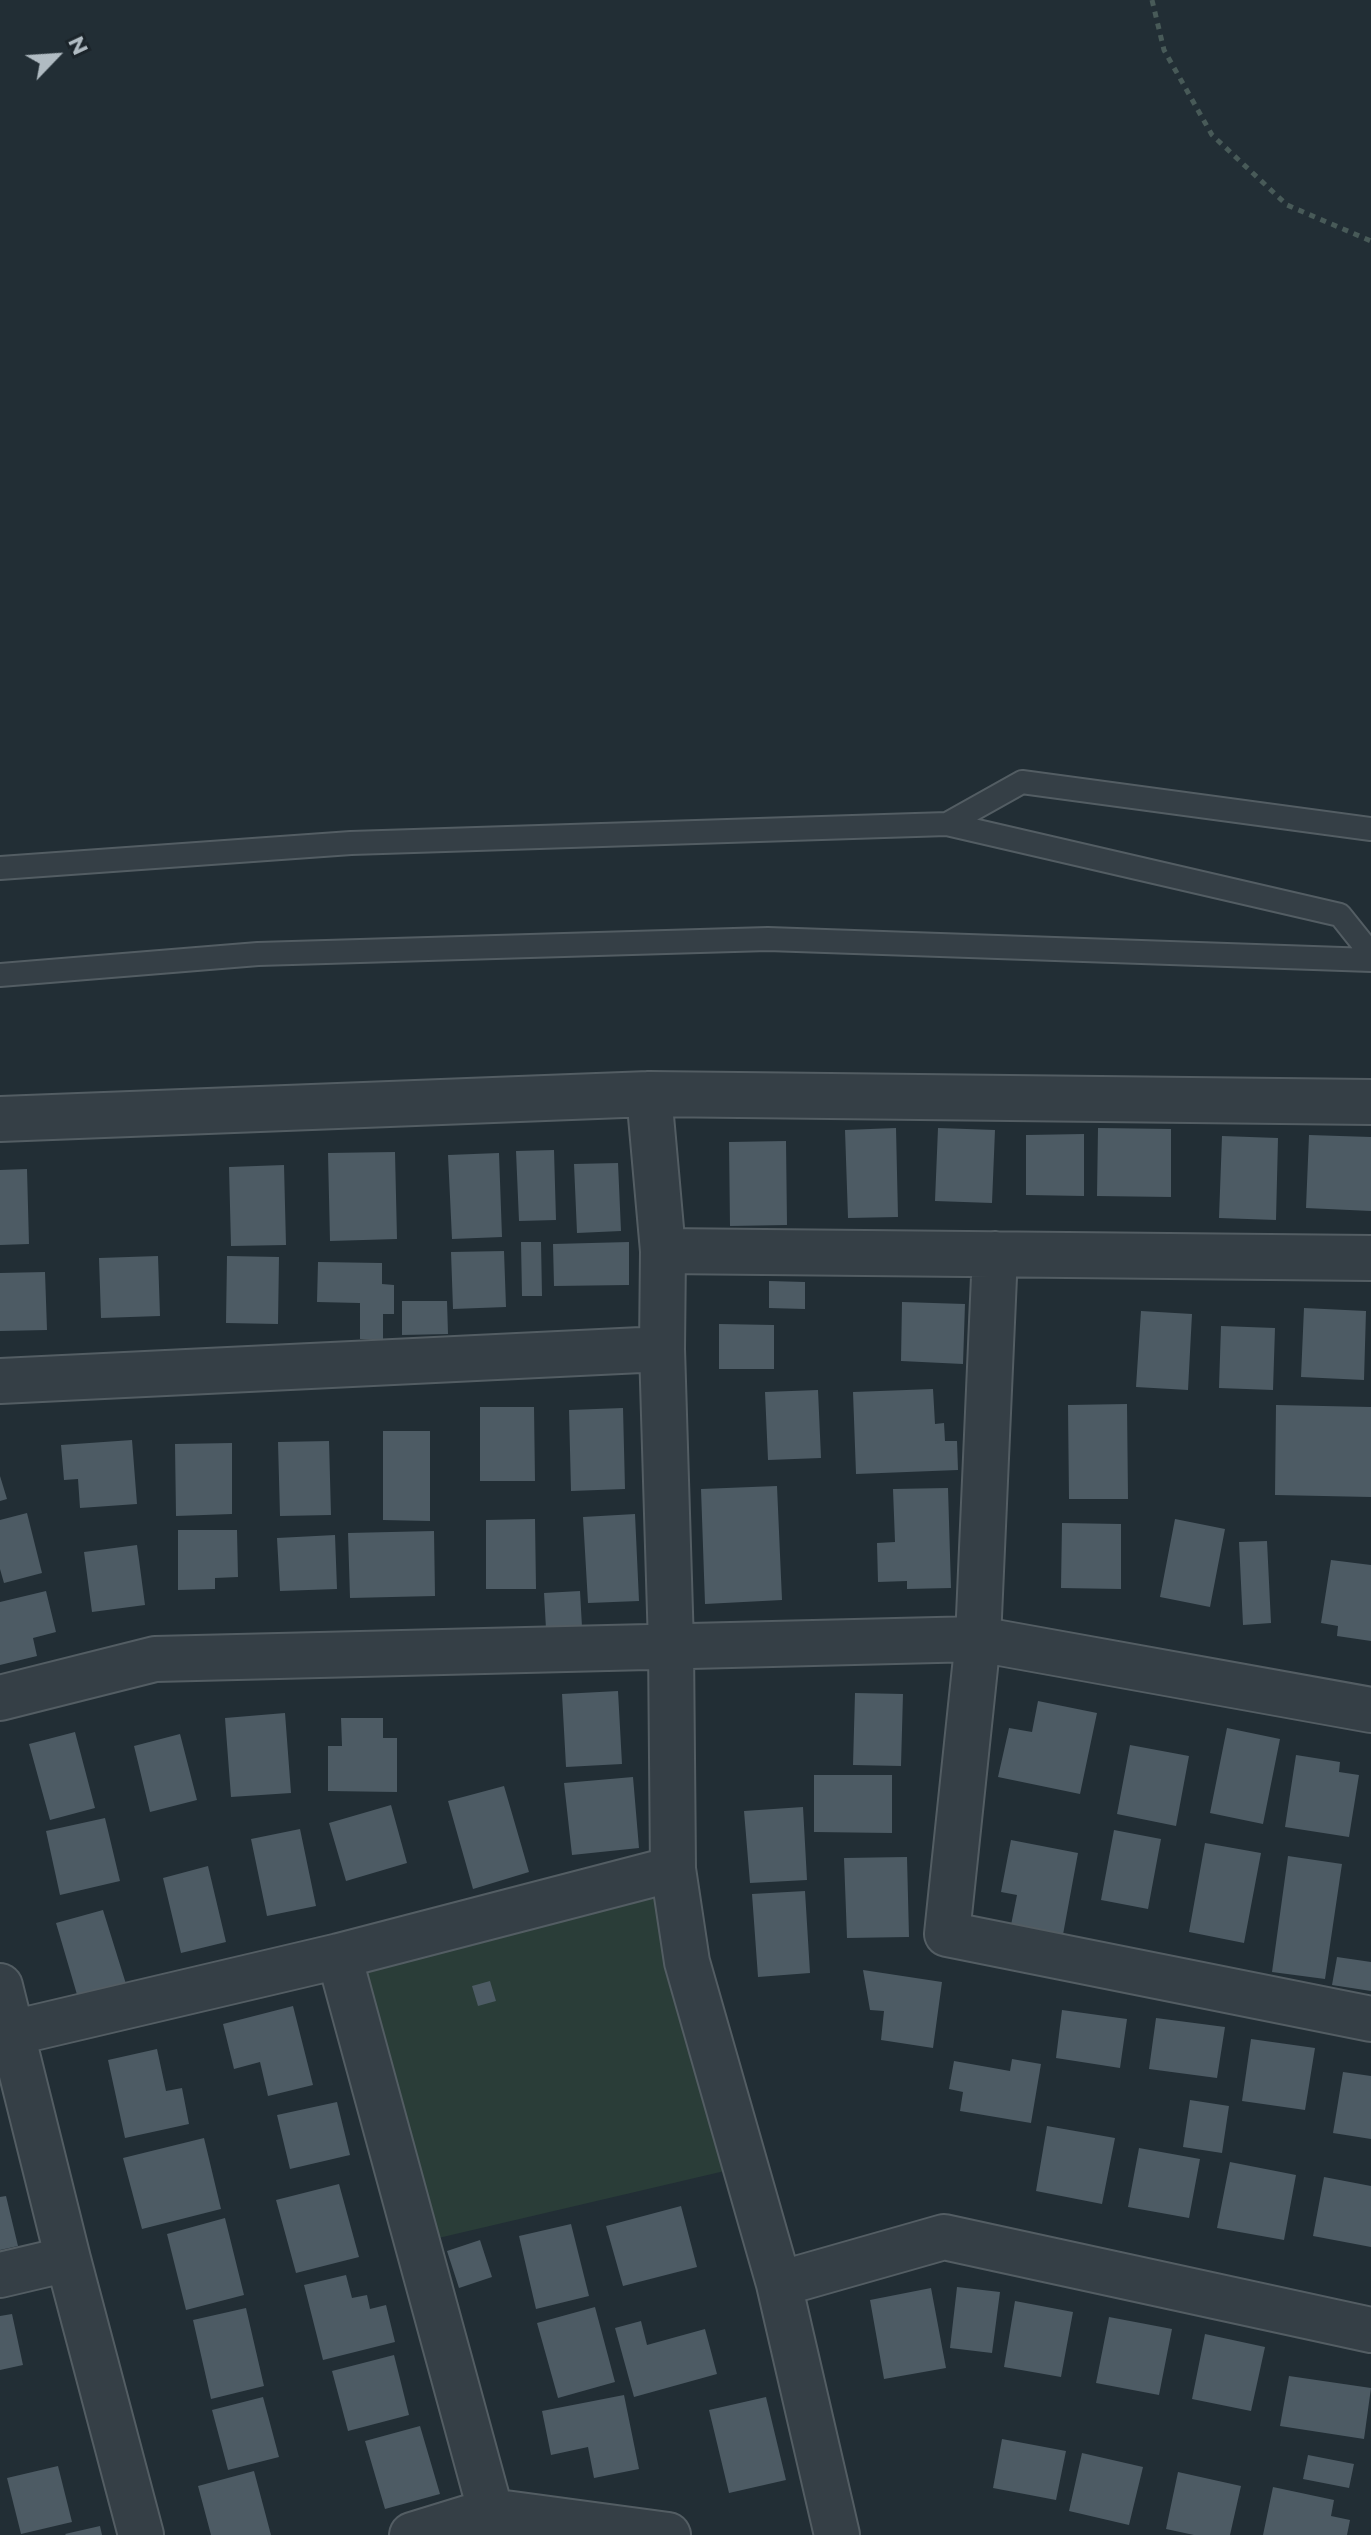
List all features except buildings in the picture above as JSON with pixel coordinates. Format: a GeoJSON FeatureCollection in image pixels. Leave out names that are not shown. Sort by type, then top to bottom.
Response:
{"type":"FeatureCollection","features":[{"type":"Feature","properties":{"kind":"street"},"geometry":{"type":"LineString","coordinates":[[649,1094],[663,1251],[662,1349],[671,1645],[673,1869],[687,1962],[779,2284],[837,2535]]}},
{"type":"Feature","properties":{"kind":"street"},"geometry":{"type":"LineString","coordinates":[[0,1119],[649,1094],[1371,1102]]}},
{"type":"Feature","properties":{"kind":"street"},"geometry":{"type":"LineString","coordinates":[[663,1251],[1371,1258]]}},
{"type":"Feature","properties":{"kind":"street"},"geometry":{"type":"LineString","coordinates":[[995,1254],[978,1639],[947,1934],[1371,2019]]}},
{"type":"Feature","properties":{"kind":"street"},"geometry":{"type":"LineString","coordinates":[[0,1381],[662,1349]]}},
{"type":"Feature","properties":{"kind":"street"},"geometry":{"type":"LineString","coordinates":[[0,1698],[155,1659],[978,1639],[1371,1710]]}},
{"type":"Feature","properties":{"kind":"street"},"geometry":{"type":"LineString","coordinates":[[12,2033],[339,1956],[673,1869]]}},
{"type":"Feature","properties":{"kind":"street"},"geometry":{"type":"LineString","coordinates":[[339,1956],[494,2523]]}},
{"type":"Feature","properties":{"kind":"street"},"geometry":{"type":"LineString","coordinates":[[0,1986],[141,2535]]}},
{"type":"Feature","properties":{"kind":"street"},"geometry":{"type":"LineString","coordinates":[[779,2284],[944,2237],[1371,2330]]}},
{"type":"Feature","properties":{"kind":"street"},"geometry":{"type":"LineString","coordinates":[[0,2275],[68,2259]]}},
{"type":"Feature","properties":{"kind":"street"},"geometry":{"type":"LineString","coordinates":[[412,2535],[494,2523],[668,2535]]}},
{"type":"Feature","properties":{"kind":"lane"},"geometry":{"type":"LineString","coordinates":[[947,824],[1022,782],[1371,829]]}},
{"type":"Feature","properties":{"kind":"lane"},"geometry":{"type":"LineString","coordinates":[[0,868],[351,843],[947,824],[1340,915],[1371,957]]}},
{"type":"Feature","properties":{"kind":"lane"},"geometry":{"type":"LineString","coordinates":[[0,975],[258,954],[768,939],[1371,957]]}},
{"type":"Feature","properties":{"kind":"path"},"geometry":{"type":"LineString","coordinates":[[1152,0],[1164,50],[1212,135],[1287,205],[1371,241]]}},
{"type":"Feature","properties":{"kind":"green space"},"geometry":{"type":"Polygon","coordinates":[[[673,1869],[746,2166],[417,2243],[339,1956],[673,1869]]]}}]}
